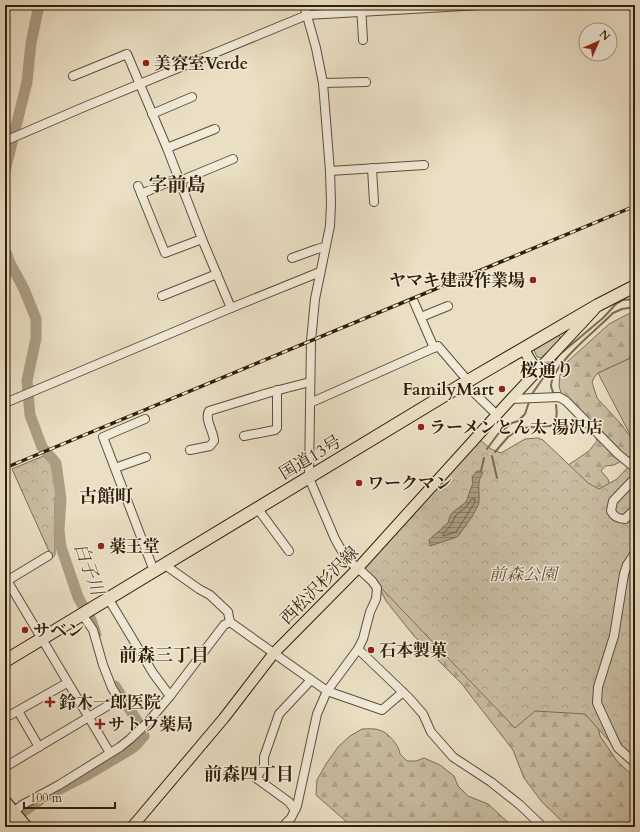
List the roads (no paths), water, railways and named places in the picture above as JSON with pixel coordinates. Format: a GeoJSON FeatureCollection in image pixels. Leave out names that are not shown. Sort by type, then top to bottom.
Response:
{"type":"FeatureCollection","features":[{"type":"Feature","properties":{"kind":"highway","name":"国道13号"},"geometry":{"type":"LineString","coordinates":[[5,661],[466,382],[524,350],[598,305],[635,286]]}},
{"type":"Feature","properties":{"kind":"highway"},"geometry":{"type":"LineString","coordinates":[[5,802],[26,827]]}},
{"type":"Feature","properties":{"kind":"main road","name":"西松沢杉沢線"},"geometry":{"type":"LineString","coordinates":[[132,827],[224,718],[274,653],[358,568],[536,371],[598,305]]}},
{"type":"Feature","properties":{"kind":"main road"},"geometry":{"type":"LineString","coordinates":[[524,350],[536,371]]}},
{"type":"Feature","properties":{"kind":"street"},"geometry":{"type":"LineString","coordinates":[[282,827],[291,818],[297,806],[317,714],[326,691],[358,649],[363,639],[370,612],[376,599],[376,588],[372,581],[347,560],[339,546],[309,478],[311,341],[315,299],[330,218],[331,202],[330,171],[322,83],[316,48],[304,5]]}},
{"type":"Feature","properties":{"kind":"street"},"geometry":{"type":"LineString","coordinates":[[5,140],[84,106],[307,15],[362,9],[481,5]]}},
{"type":"Feature","properties":{"kind":"street"},"geometry":{"type":"LineString","coordinates":[[362,9],[363,40]]}},
{"type":"Feature","properties":{"kind":"street"},"geometry":{"type":"LineString","coordinates":[[73,76],[126,54],[167,148],[202,239],[231,308]]}},
{"type":"Feature","properties":{"kind":"street"},"geometry":{"type":"LineString","coordinates":[[322,83],[366,82]]}},
{"type":"Feature","properties":{"kind":"street"},"geometry":{"type":"LineString","coordinates":[[152,114],[192,97]]}},
{"type":"Feature","properties":{"kind":"street"},"geometry":{"type":"LineString","coordinates":[[167,148],[215,129]]}},
{"type":"Feature","properties":{"kind":"street"},"geometry":{"type":"LineString","coordinates":[[202,239],[165,253],[139,190],[179,180],[233,160]]}},
{"type":"Feature","properties":{"kind":"street"},"geometry":{"type":"LineString","coordinates":[[330,171],[424,165]]}},
{"type":"Feature","properties":{"kind":"street"},"geometry":{"type":"LineString","coordinates":[[372,168],[374,202]]}},
{"type":"Feature","properties":{"kind":"street"},"geometry":{"type":"LineString","coordinates":[[292,258],[325,247]]}},
{"type":"Feature","properties":{"kind":"street"},"geometry":{"type":"LineString","coordinates":[[6,403],[320,272]]}},
{"type":"Feature","properties":{"kind":"street"},"geometry":{"type":"LineString","coordinates":[[162,296],[217,274]]}},
{"type":"Feature","properties":{"kind":"street"},"geometry":{"type":"LineString","coordinates":[[414,302],[434,348]]}},
{"type":"Feature","properties":{"kind":"street"},"geometry":{"type":"LineString","coordinates":[[421,317],[448,306]]}},
{"type":"Feature","properties":{"kind":"street"},"geometry":{"type":"LineString","coordinates":[[310,403],[438,346],[466,382],[497,415]]}},
{"type":"Feature","properties":{"kind":"street"},"geometry":{"type":"LineString","coordinates":[[190,450],[210,446],[214,441],[207,412],[276,390],[310,382]]}},
{"type":"Feature","properties":{"kind":"street"},"geometry":{"type":"LineString","coordinates":[[244,436],[275,430],[277,428],[276,390]]}},
{"type":"Feature","properties":{"kind":"street"},"geometry":{"type":"LineString","coordinates":[[511,399],[559,397],[566,401],[618,454],[635,468]]}},
{"type":"Feature","properties":{"kind":"street"},"geometry":{"type":"LineString","coordinates":[[145,419],[103,437],[154,571]]}},
{"type":"Feature","properties":{"kind":"street"},"geometry":{"type":"LineString","coordinates":[[115,468],[146,457]]}},
{"type":"Feature","properties":{"kind":"street"},"geometry":{"type":"LineString","coordinates":[[635,478],[613,501],[611,511],[614,516],[625,519],[635,509]]}},
{"type":"Feature","properties":{"kind":"street"},"geometry":{"type":"LineString","coordinates":[[258,509],[289,551]]}},
{"type":"Feature","properties":{"kind":"street"},"geometry":{"type":"LineString","coordinates":[[635,553],[627,565],[624,574],[614,636],[604,666],[597,695],[597,703],[614,740],[625,754],[635,763]]}},
{"type":"Feature","properties":{"kind":"street"},"geometry":{"type":"LineString","coordinates":[[48,556],[6,580],[110,753]]}},
{"type":"Feature","properties":{"kind":"street"},"geometry":{"type":"LineString","coordinates":[[165,565],[210,595],[228,612],[230,622],[326,691],[382,710],[403,692]]}},
{"type":"Feature","properties":{"kind":"street"},"geometry":{"type":"LineString","coordinates":[[108,598],[154,673],[170,696]]}},
{"type":"Feature","properties":{"kind":"street"},"geometry":{"type":"LineString","coordinates":[[5,767],[119,699],[112,688],[103,665],[87,611]]}},
{"type":"Feature","properties":{"kind":"street"},"geometry":{"type":"LineString","coordinates":[[8,827],[14,812],[22,805],[59,785],[120,747],[135,734],[149,721],[170,696],[224,625],[230,622]]}},
{"type":"Feature","properties":{"kind":"street"},"geometry":{"type":"LineString","coordinates":[[358,649],[403,692],[423,714],[431,732],[453,757],[514,800],[543,827]]}},
{"type":"Feature","properties":{"kind":"street"},"geometry":{"type":"LineString","coordinates":[[295,810],[289,802],[256,778],[264,766],[264,757],[279,714],[311,680]]}},
{"type":"Feature","properties":{"kind":"street"},"geometry":{"type":"LineString","coordinates":[[5,718],[68,682]]}},
{"type":"Feature","properties":{"kind":"street"},"geometry":{"type":"LineString","coordinates":[[18,711],[39,747]]}},
{"type":"Feature","properties":{"kind":"water"},"geometry":{"type":"Polygon","coordinates":[[[477,471],[481,471],[483,473],[479,483],[477,508],[471,518],[457,537],[430,546],[429,540],[448,523],[453,512],[466,502],[473,483],[472,477],[477,471]]]}},
{"type":"Feature","properties":{"kind":"waterway","name":"白子川"},"geometry":{"type":"LineString","coordinates":[[5,171],[27,82],[31,43],[39,5]]}},
{"type":"Feature","properties":{"kind":"waterway","name":"白子川"},"geometry":{"type":"LineString","coordinates":[[5,250],[24,289],[36,319],[36,338],[27,381],[30,415],[42,447],[56,463],[61,499],[59,530],[61,547],[78,597],[91,620],[96,634]]}},
{"type":"Feature","properties":{"kind":"waterway"},"geometry":{"type":"LineString","coordinates":[[532,394],[559,355],[603,318],[616,304],[623,300],[635,299]]}},
{"type":"Feature","properties":{"kind":"waterway"},"geometry":{"type":"LineString","coordinates":[[554,394],[551,385],[554,376],[559,367],[577,347],[613,313],[622,309],[635,307]]}},
{"type":"Feature","properties":{"kind":"waterway"},"geometry":{"type":"LineString","coordinates":[[487,449],[498,434],[512,423],[518,421],[525,414],[529,402]]}},
{"type":"Feature","properties":{"kind":"waterway"},"geometry":{"type":"LineString","coordinates":[[495,452],[508,437],[521,428],[550,426],[553,424],[557,411],[556,405]]}},
{"type":"Feature","properties":{"kind":"waterway"},"geometry":{"type":"LineString","coordinates":[[492,456],[497,478]]}},
{"type":"Feature","properties":{"kind":"waterway"},"geometry":{"type":"LineString","coordinates":[[481,471],[484,458]]}},
{"type":"Feature","properties":{"kind":"waterway","name":"白子川"},"geometry":{"type":"LineString","coordinates":[[24,811],[44,797],[87,775],[131,749],[144,736],[139,724],[115,686]]}},
{"type":"Feature","properties":{"kind":"railway"},"geometry":{"type":"LineString","coordinates":[[5,468],[635,206]]}},
{"type":"Feature","properties":{"kind":"place","name":"美容室Verde"},"geometry":{"type":"Point","coordinates":[146,63]}},
{"type":"Feature","properties":{"kind":"place","name":"ヤマキ建設作業場"},"geometry":{"type":"Point","coordinates":[533,280]}},
{"type":"Feature","properties":{"kind":"place","name":"FamilyMart"},"geometry":{"type":"Point","coordinates":[502,389]}},
{"type":"Feature","properties":{"kind":"place","name":"ラーメンとん太 湯沢店"},"geometry":{"type":"Point","coordinates":[421,427]}},
{"type":"Feature","properties":{"kind":"place","name":"ワークマン"},"geometry":{"type":"Point","coordinates":[359,483]}},
{"type":"Feature","properties":{"kind":"place","name":"薬王堂"},"geometry":{"type":"Point","coordinates":[101,546]}},
{"type":"Feature","properties":{"kind":"place","name":"サベン"},"geometry":{"type":"Point","coordinates":[25,630]}},
{"type":"Feature","properties":{"kind":"place","name":"石本製菓"},"geometry":{"type":"Point","coordinates":[371,650]}},
{"type":"Feature","properties":{"kind":"place","name":"鈴木一郎医院"},"geometry":{"type":"Point","coordinates":[50,702]}},
{"type":"Feature","properties":{"kind":"place","name":"サトウ薬局"},"geometry":{"type":"Point","coordinates":[100,724]}},
{"type":"Feature","properties":{"kind":"district","name":"字前島"},"geometry":{"type":"Point","coordinates":[177,184]}},
{"type":"Feature","properties":{"kind":"district","name":"桜通り"},"geometry":{"type":"Point","coordinates":[547,370]}},
{"type":"Feature","properties":{"kind":"district","name":"古館町"},"geometry":{"type":"Point","coordinates":[106,496]}},
{"type":"Feature","properties":{"kind":"district","name":"前森三丁目"},"geometry":{"type":"Point","coordinates":[164,655]}},
{"type":"Feature","properties":{"kind":"district","name":"前森四丁目"},"geometry":{"type":"Point","coordinates":[249,774]}},
{"type":"Feature","properties":{"kind":"park label","name":"前森公園"},"geometry":{"type":"Point","coordinates":[523,574]}}]}
